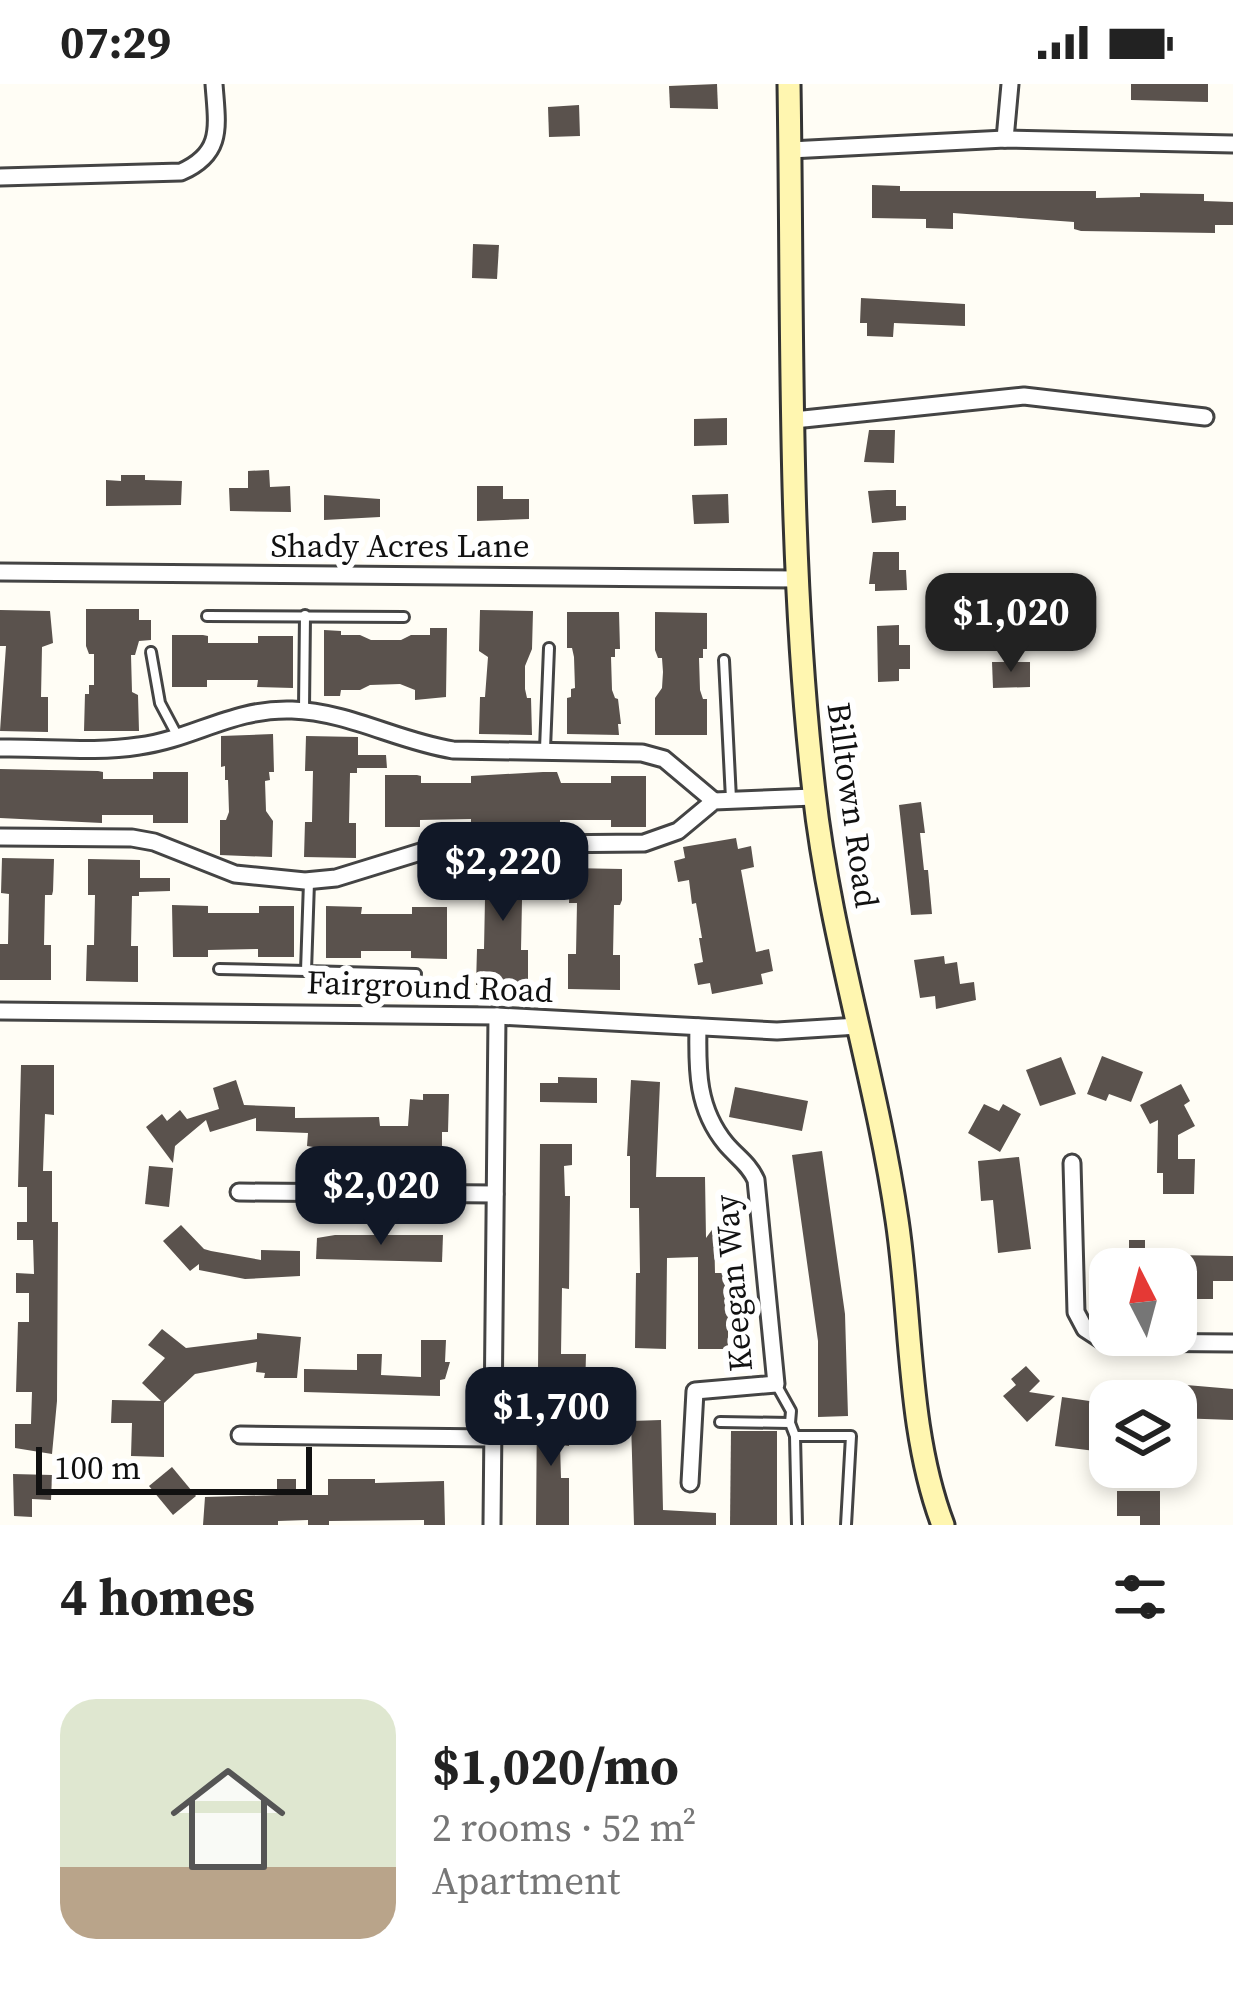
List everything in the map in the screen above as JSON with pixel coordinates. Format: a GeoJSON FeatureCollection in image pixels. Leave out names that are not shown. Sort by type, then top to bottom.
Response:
{"type":"FeatureCollection","features":[{"type":"Feature","properties":{"kind":"main road","name":"Billtown Road"},"geometry":{"type":"LineString","coordinates":[[789,84],[799,579],[814,797],[898,1220],[916,1397],[943,1525]]}},
{"type":"Feature","properties":{"kind":"street"},"geometry":{"type":"LineString","coordinates":[[0,177],[181,172],[202,163],[215,145],[214,84]]}},
{"type":"Feature","properties":{"kind":"street"},"geometry":{"type":"LineString","coordinates":[[1005,140],[1010,84]]}},
{"type":"Feature","properties":{"kind":"street"},"geometry":{"type":"LineString","coordinates":[[790,150],[1005,140],[1233,144]]}},
{"type":"Feature","properties":{"kind":"street"},"geometry":{"type":"LineString","coordinates":[[794,420],[1024,396],[1205,417]]}},
{"type":"Feature","properties":{"kind":"street","name":"Shady Acres Lane"},"geometry":{"type":"LineString","coordinates":[[0,572],[799,579]]}},
{"type":"Feature","properties":{"kind":"street"},"geometry":{"type":"LineString","coordinates":[[0,748],[140,746],[224,718],[256,711],[304,710],[357,720],[424,745],[453,750],[627,751],[664,758],[723,801]]}},
{"type":"Feature","properties":{"kind":"street"},"geometry":{"type":"LineString","coordinates":[[0,837],[132,838],[235,874],[309,881],[351,874],[443,845],[644,843],[678,831],[723,801],[814,797]]}},
{"type":"Feature","properties":{"kind":"street","name":"Fairground Road"},"geometry":{"type":"LineString","coordinates":[[0,1011],[497,1016],[778,1030],[858,1025]]}},
{"type":"Feature","properties":{"kind":"street"},"geometry":{"type":"LineString","coordinates":[[492,1525],[497,1016]]}},
{"type":"Feature","properties":{"kind":"street","name":"Keegan Way"},"geometry":{"type":"LineString","coordinates":[[690,1483],[695,1391],[776,1384],[756,1180],[708,1116],[697,1072],[698,1027]]}},
{"type":"Feature","properties":{"kind":"street"},"geometry":{"type":"LineString","coordinates":[[1072,1163],[1076,1312],[1085,1329],[1105,1342],[1233,1343]]}},
{"type":"Feature","properties":{"kind":"street"},"geometry":{"type":"LineString","coordinates":[[239,1192],[495,1194]]}},
{"type":"Feature","properties":{"kind":"street"},"geometry":{"type":"LineString","coordinates":[[240,1435],[491,1438]]}},
{"type":"Feature","properties":{"kind":"lane"},"geometry":{"type":"LineString","coordinates":[[304,710],[305,615]]}},
{"type":"Feature","properties":{"kind":"lane"},"geometry":{"type":"LineString","coordinates":[[207,616],[404,617]]}},
{"type":"Feature","properties":{"kind":"lane"},"geometry":{"type":"LineString","coordinates":[[545,751],[549,648]]}},
{"type":"Feature","properties":{"kind":"lane"},"geometry":{"type":"LineString","coordinates":[[152,652],[160,704],[177,735]]}},
{"type":"Feature","properties":{"kind":"lane"},"geometry":{"type":"LineString","coordinates":[[723,801],[724,660]]}},
{"type":"Feature","properties":{"kind":"lane"},"geometry":{"type":"LineString","coordinates":[[306,970],[309,881]]}},
{"type":"Feature","properties":{"kind":"lane"},"geometry":{"type":"LineString","coordinates":[[218,969],[416,974]]}},
{"type":"Feature","properties":{"kind":"lane"},"geometry":{"type":"LineString","coordinates":[[776,1384],[791,1412],[795,1436],[797,1525]]}},
{"type":"Feature","properties":{"kind":"lane"},"geometry":{"type":"LineString","coordinates":[[720,1422],[790,1423]]}},
{"type":"Feature","properties":{"kind":"lane"},"geometry":{"type":"LineString","coordinates":[[795,1436],[850,1436],[847,1525]]}},
{"type":"Feature","properties":{"kind":"building"},"geometry":{"type":"Polygon","coordinates":[[[717,84],[718,109],[670,108],[669,86],[717,84]]]}},
{"type":"Feature","properties":{"kind":"building"},"geometry":{"type":"Polygon","coordinates":[[[1131,84],[1208,84],[1208,102],[1131,100],[1131,84]]]}},
{"type":"Feature","properties":{"kind":"building"},"geometry":{"type":"Polygon","coordinates":[[[579,105],[580,136],[549,137],[548,107],[579,105]]]}},
{"type":"Feature","properties":{"kind":"building"},"geometry":{"type":"Polygon","coordinates":[[[872,185],[900,186],[900,191],[1096,191],[1096,198],[1204,194],[1204,201],[1233,202],[1233,225],[1215,225],[1215,233],[1081,231],[1074,229],[1074,222],[953,213],[953,229],[926,228],[926,219],[872,218],[872,185]]]}},
{"type":"Feature","properties":{"kind":"building"},"geometry":{"type":"Polygon","coordinates":[[[473,244],[499,245],[497,279],[472,278],[473,244]]]}},
{"type":"Feature","properties":{"kind":"building"},"geometry":{"type":"Polygon","coordinates":[[[861,298],[965,304],[965,326],[894,323],[893,337],[867,336],[867,323],[860,323],[861,298]]]}},
{"type":"Feature","properties":{"kind":"building"},"geometry":{"type":"Polygon","coordinates":[[[727,418],[727,445],[694,446],[694,419],[727,418]]]}},
{"type":"Feature","properties":{"kind":"building"},"geometry":{"type":"Polygon","coordinates":[[[869,430],[895,430],[894,463],[864,462],[869,430]]]}},
{"type":"Feature","properties":{"kind":"building"},"geometry":{"type":"Polygon","coordinates":[[[269,470],[270,487],[290,486],[291,512],[230,511],[229,488],[248,488],[248,471],[269,470]]]}},
{"type":"Feature","properties":{"kind":"building"},"geometry":{"type":"Polygon","coordinates":[[[121,475],[182,481],[181,505],[106,506],[106,480],[121,481],[121,475]]]}},
{"type":"Feature","properties":{"kind":"building"},"geometry":{"type":"Polygon","coordinates":[[[477,486],[503,486],[503,499],[529,499],[529,519],[477,521],[477,486]]]}},
{"type":"Feature","properties":{"kind":"building"},"geometry":{"type":"Polygon","coordinates":[[[896,490],[896,506],[906,506],[906,520],[872,523],[868,491],[896,490]]]}},
{"type":"Feature","properties":{"kind":"building"},"geometry":{"type":"Polygon","coordinates":[[[728,494],[729,523],[694,524],[692,495],[728,494]]]}},
{"type":"Feature","properties":{"kind":"building"},"geometry":{"type":"Polygon","coordinates":[[[324,495],[380,499],[380,517],[324,520],[324,495]]]}},
{"type":"Feature","properties":{"kind":"building"},"geometry":{"type":"Polygon","coordinates":[[[873,552],[899,552],[899,570],[906,570],[907,590],[875,591],[875,584],[869,584],[873,552]]]}},
{"type":"Feature","properties":{"kind":"building"},"geometry":{"type":"Polygon","coordinates":[[[86,609],[139,609],[139,620],[151,620],[151,640],[139,641],[131,655],[139,731],[84,731],[85,694],[94,685],[94,654],[86,646],[86,609]]]}},
{"type":"Feature","properties":{"kind":"building"},"geometry":{"type":"Polygon","coordinates":[[[0,610],[50,611],[53,643],[42,647],[41,697],[48,697],[48,732],[0,731],[6,646],[0,646],[0,610]]]}},
{"type":"Feature","properties":{"kind":"building"},"geometry":{"type":"Polygon","coordinates":[[[480,610],[533,611],[532,649],[525,666],[532,735],[479,734],[488,657],[479,651],[480,610]]]}},
{"type":"Feature","properties":{"kind":"building"},"geometry":{"type":"Polygon","coordinates":[[[567,612],[619,612],[620,649],[611,657],[619,735],[567,734],[567,698],[575,688],[574,657],[572,648],[567,648],[567,612]]]}},
{"type":"Feature","properties":{"kind":"building"},"geometry":{"type":"Polygon","coordinates":[[[655,612],[707,613],[707,649],[699,658],[700,690],[707,699],[707,735],[655,735],[655,698],[662,688],[663,672],[662,658],[655,650],[655,612]]]}},
{"type":"Feature","properties":{"kind":"building"},"geometry":{"type":"Polygon","coordinates":[[[899,625],[899,645],[910,645],[910,669],[899,669],[899,681],[878,682],[877,626],[899,625]]]}},
{"type":"Feature","properties":{"kind":"building"},"geometry":{"type":"Polygon","coordinates":[[[430,628],[447,628],[446,697],[415,700],[415,690],[400,684],[370,685],[341,690],[340,696],[324,696],[324,630],[371,640],[401,640],[430,635],[430,628]]]}},
{"type":"Feature","properties":{"kind":"building"},"geometry":{"type":"Polygon","coordinates":[[[172,635],[208,636],[208,643],[258,643],[258,636],[293,636],[293,688],[257,687],[258,680],[207,680],[207,687],[172,687],[172,635]]]}},
{"type":"Feature","properties":{"kind":"building"},"geometry":{"type":"Polygon","coordinates":[[[992,662],[1030,662],[1030,687],[993,688],[992,662]]]}},
{"type":"Feature","properties":{"kind":"building"},"geometry":{"type":"Polygon","coordinates":[[[273,734],[274,772],[265,781],[266,811],[273,821],[272,857],[220,855],[220,820],[226,820],[229,812],[221,736],[273,734]]]}},
{"type":"Feature","properties":{"kind":"building"},"geometry":{"type":"Polygon","coordinates":[[[306,736],[358,737],[358,755],[386,755],[387,768],[357,768],[357,773],[350,773],[349,823],[356,823],[356,858],[304,857],[305,822],[312,822],[313,771],[305,771],[306,736]]]}},
{"type":"Feature","properties":{"kind":"building"},"geometry":{"type":"Polygon","coordinates":[[[0,769],[98,771],[103,772],[103,779],[153,779],[153,772],[188,772],[188,823],[153,823],[153,815],[102,815],[102,823],[0,818],[0,769]]]}},
{"type":"Feature","properties":{"kind":"building"},"geometry":{"type":"Polygon","coordinates":[[[557,772],[561,783],[611,783],[611,776],[646,776],[646,827],[611,827],[611,820],[560,820],[560,827],[476,828],[471,827],[471,819],[420,820],[420,827],[385,827],[385,775],[417,775],[421,783],[471,783],[471,776],[557,772]]]}},
{"type":"Feature","properties":{"kind":"building"},"geometry":{"type":"Polygon","coordinates":[[[921,802],[925,833],[920,833],[932,914],[911,915],[899,805],[921,802]]]}},
{"type":"Feature","properties":{"kind":"building"},"geometry":{"type":"Polygon","coordinates":[[[736,838],[738,849],[751,846],[754,867],[741,870],[756,952],[769,949],[773,971],[761,974],[763,984],[712,994],[710,983],[698,985],[694,964],[703,962],[696,903],[692,904],[689,880],[678,882],[674,861],[685,858],[683,847],[736,838]]]}},
{"type":"Feature","properties":{"kind":"building"},"geometry":{"type":"Polygon","coordinates":[[[2,858],[54,859],[52,895],[45,895],[44,945],[51,945],[51,980],[0,980],[0,944],[8,944],[9,894],[1,893],[2,858]]]}},
{"type":"Feature","properties":{"kind":"building"},"geometry":{"type":"Polygon","coordinates":[[[88,859],[140,860],[140,878],[170,878],[170,891],[132,896],[131,946],[138,946],[138,982],[86,981],[87,945],[94,945],[95,895],[88,895],[88,859]]]}},
{"type":"Feature","properties":{"kind":"building"},"geometry":{"type":"Polygon","coordinates":[[[478,864],[530,864],[532,896],[522,900],[521,950],[528,950],[528,985],[476,985],[477,949],[484,949],[485,899],[478,899],[478,864]]]}},
{"type":"Feature","properties":{"kind":"building"},"geometry":{"type":"Polygon","coordinates":[[[570,868],[622,869],[622,900],[614,905],[613,955],[620,955],[620,990],[568,989],[568,954],[576,954],[577,903],[569,903],[570,868]]]}},
{"type":"Feature","properties":{"kind":"building"},"geometry":{"type":"Polygon","coordinates":[[[172,905],[208,906],[208,913],[259,913],[259,906],[294,906],[294,957],[258,957],[258,949],[208,950],[208,957],[173,957],[172,905]]]}},
{"type":"Feature","properties":{"kind":"building"},"geometry":{"type":"Polygon","coordinates":[[[326,906],[362,907],[361,914],[412,914],[412,907],[447,907],[447,959],[411,958],[411,951],[361,951],[361,958],[326,958],[326,906]]]}},
{"type":"Feature","properties":{"kind":"building"},"geometry":{"type":"Polygon","coordinates":[[[944,956],[945,964],[957,962],[960,984],[974,982],[976,1000],[936,1009],[935,996],[920,998],[914,960],[944,956]]]}},
{"type":"Feature","properties":{"kind":"building"},"geometry":{"type":"Polygon","coordinates":[[[1102,1056],[1143,1072],[1131,1102],[1109,1094],[1106,1101],[1087,1094],[1102,1056]]]}},
{"type":"Feature","properties":{"kind":"building"},"geometry":{"type":"Polygon","coordinates":[[[1061,1057],[1076,1094],[1040,1106],[1026,1070],[1061,1057]]]}},
{"type":"Feature","properties":{"kind":"building"},"geometry":{"type":"Polygon","coordinates":[[[21,1065],[54,1065],[54,1115],[45,1114],[43,1171],[52,1171],[52,1222],[58,1222],[57,1401],[52,1454],[15,1448],[15,1424],[31,1424],[32,1392],[16,1392],[18,1322],[29,1322],[29,1293],[16,1293],[16,1273],[34,1274],[33,1240],[17,1240],[17,1222],[27,1222],[27,1187],[18,1187],[21,1065]]]}},
{"type":"Feature","properties":{"kind":"building"},"geometry":{"type":"Polygon","coordinates":[[[558,1077],[597,1078],[597,1103],[540,1102],[540,1083],[558,1083],[558,1077]]]}},
{"type":"Feature","properties":{"kind":"building"},"geometry":{"type":"Polygon","coordinates":[[[236,1080],[244,1105],[295,1107],[295,1118],[379,1117],[380,1126],[408,1126],[410,1099],[449,1094],[448,1132],[442,1132],[442,1150],[325,1149],[307,1146],[308,1133],[256,1131],[256,1118],[210,1132],[206,1120],[175,1146],[173,1163],[146,1127],[162,1114],[167,1121],[180,1110],[187,1119],[219,1109],[213,1088],[236,1080]]]}},
{"type":"Feature","properties":{"kind":"building"},"geometry":{"type":"Polygon","coordinates":[[[631,1080],[660,1082],[656,1177],[705,1177],[706,1238],[714,1227],[715,1273],[728,1273],[728,1349],[698,1349],[698,1257],[667,1258],[666,1349],[635,1348],[636,1273],[640,1273],[639,1208],[630,1208],[627,1156],[631,1080]]]}},
{"type":"Feature","properties":{"kind":"building"},"geometry":{"type":"Polygon","coordinates":[[[1181,1084],[1190,1101],[1184,1105],[1195,1126],[1178,1135],[1178,1159],[1195,1159],[1194,1194],[1163,1194],[1163,1173],[1157,1173],[1158,1120],[1150,1124],[1140,1105],[1181,1084]]]}},
{"type":"Feature","properties":{"kind":"building"},"geometry":{"type":"Polygon","coordinates":[[[735,1087],[808,1101],[802,1131],[729,1117],[735,1087]]]}},
{"type":"Feature","properties":{"kind":"building"},"geometry":{"type":"Polygon","coordinates":[[[984,1104],[999,1111],[1003,1104],[1021,1114],[1000,1152],[968,1133],[984,1104]]]}},
{"type":"Feature","properties":{"kind":"building"},"geometry":{"type":"Polygon","coordinates":[[[540,1144],[572,1144],[572,1165],[564,1166],[565,1196],[570,1196],[569,1289],[562,1288],[561,1354],[586,1354],[585,1392],[550,1392],[550,1372],[538,1372],[540,1144]]]}},
{"type":"Feature","properties":{"kind":"building"},"geometry":{"type":"Polygon","coordinates":[[[822,1151],[845,1314],[848,1416],[818,1417],[818,1341],[792,1155],[822,1151]]]}},
{"type":"Feature","properties":{"kind":"building"},"geometry":{"type":"Polygon","coordinates":[[[1019,1157],[1031,1249],[998,1253],[993,1200],[981,1201],[978,1161],[1019,1157]]]}},
{"type":"Feature","properties":{"kind":"building"},"geometry":{"type":"Polygon","coordinates":[[[149,1166],[173,1168],[169,1207],[145,1204],[149,1166]]]}},
{"type":"Feature","properties":{"kind":"building"},"geometry":{"type":"Polygon","coordinates":[[[181,1225],[211,1251],[261,1260],[261,1250],[300,1251],[300,1276],[245,1279],[199,1270],[199,1264],[190,1271],[163,1241],[181,1225]]]}},
{"type":"Feature","properties":{"kind":"building"},"geometry":{"type":"Polygon","coordinates":[[[443,1235],[442,1262],[316,1259],[317,1238],[443,1235]]]}},
{"type":"Feature","properties":{"kind":"building"},"geometry":{"type":"Polygon","coordinates":[[[1129,1240],[1145,1240],[1145,1248],[1129,1248],[1129,1240]]]}},
{"type":"Feature","properties":{"kind":"building"},"geometry":{"type":"Polygon","coordinates":[[[1197,1255],[1233,1256],[1233,1281],[1213,1281],[1213,1299],[1197,1299],[1197,1255]]]}},
{"type":"Feature","properties":{"kind":"building"},"geometry":{"type":"Polygon","coordinates":[[[162,1329],[186,1348],[257,1339],[257,1333],[301,1337],[297,1378],[264,1378],[265,1373],[256,1372],[257,1362],[195,1374],[164,1403],[164,1457],[131,1456],[132,1423],[111,1423],[112,1400],[161,1401],[142,1383],[165,1358],[148,1345],[162,1329]]]}},
{"type":"Feature","properties":{"kind":"building"},"geometry":{"type":"Polygon","coordinates":[[[421,1340],[446,1340],[445,1362],[450,1362],[445,1379],[440,1380],[440,1396],[304,1392],[304,1369],[357,1370],[357,1354],[382,1354],[381,1375],[421,1377],[421,1340]]]}},
{"type":"Feature","properties":{"kind":"building"},"geometry":{"type":"Polygon","coordinates":[[[1026,1366],[1040,1381],[1029,1392],[1055,1396],[1027,1422],[1003,1396],[1016,1385],[1011,1379],[1026,1366]]]}},
{"type":"Feature","properties":{"kind":"building"},"geometry":{"type":"Polygon","coordinates":[[[1197,1386],[1233,1389],[1233,1420],[1197,1419],[1197,1386]]]}},
{"type":"Feature","properties":{"kind":"building"},"geometry":{"type":"Polygon","coordinates":[[[1062,1397],[1089,1401],[1089,1450],[1055,1446],[1062,1397]]]}},
{"type":"Feature","properties":{"kind":"building"},"geometry":{"type":"Polygon","coordinates":[[[537,1406],[561,1407],[561,1425],[569,1426],[569,1446],[560,1445],[561,1478],[569,1478],[569,1525],[536,1525],[537,1406]]]}},
{"type":"Feature","properties":{"kind":"building"},"geometry":{"type":"Polygon","coordinates":[[[661,1420],[663,1510],[716,1513],[716,1525],[634,1525],[631,1421],[661,1420]]]}},
{"type":"Feature","properties":{"kind":"building"},"geometry":{"type":"Polygon","coordinates":[[[731,1431],[777,1431],[777,1525],[730,1525],[731,1431]]]}},
{"type":"Feature","properties":{"kind":"building"},"geometry":{"type":"Polygon","coordinates":[[[172,1467],[196,1496],[173,1515],[149,1486],[172,1467]]]}},
{"type":"Feature","properties":{"kind":"building"},"geometry":{"type":"Polygon","coordinates":[[[13,1474],[52,1475],[51,1500],[32,1499],[32,1517],[14,1516],[13,1474]]]}},
{"type":"Feature","properties":{"kind":"building"},"geometry":{"type":"Polygon","coordinates":[[[277,1479],[296,1479],[296,1495],[328,1495],[328,1479],[444,1481],[445,1525],[424,1525],[424,1520],[308,1525],[308,1520],[203,1525],[205,1497],[277,1495],[277,1479]]]}},
{"type":"Feature","properties":{"kind":"building"},"geometry":{"type":"Polygon","coordinates":[[[1117,1491],[1160,1491],[1160,1525],[1140,1525],[1140,1516],[1117,1516],[1117,1491]]]}}]}
